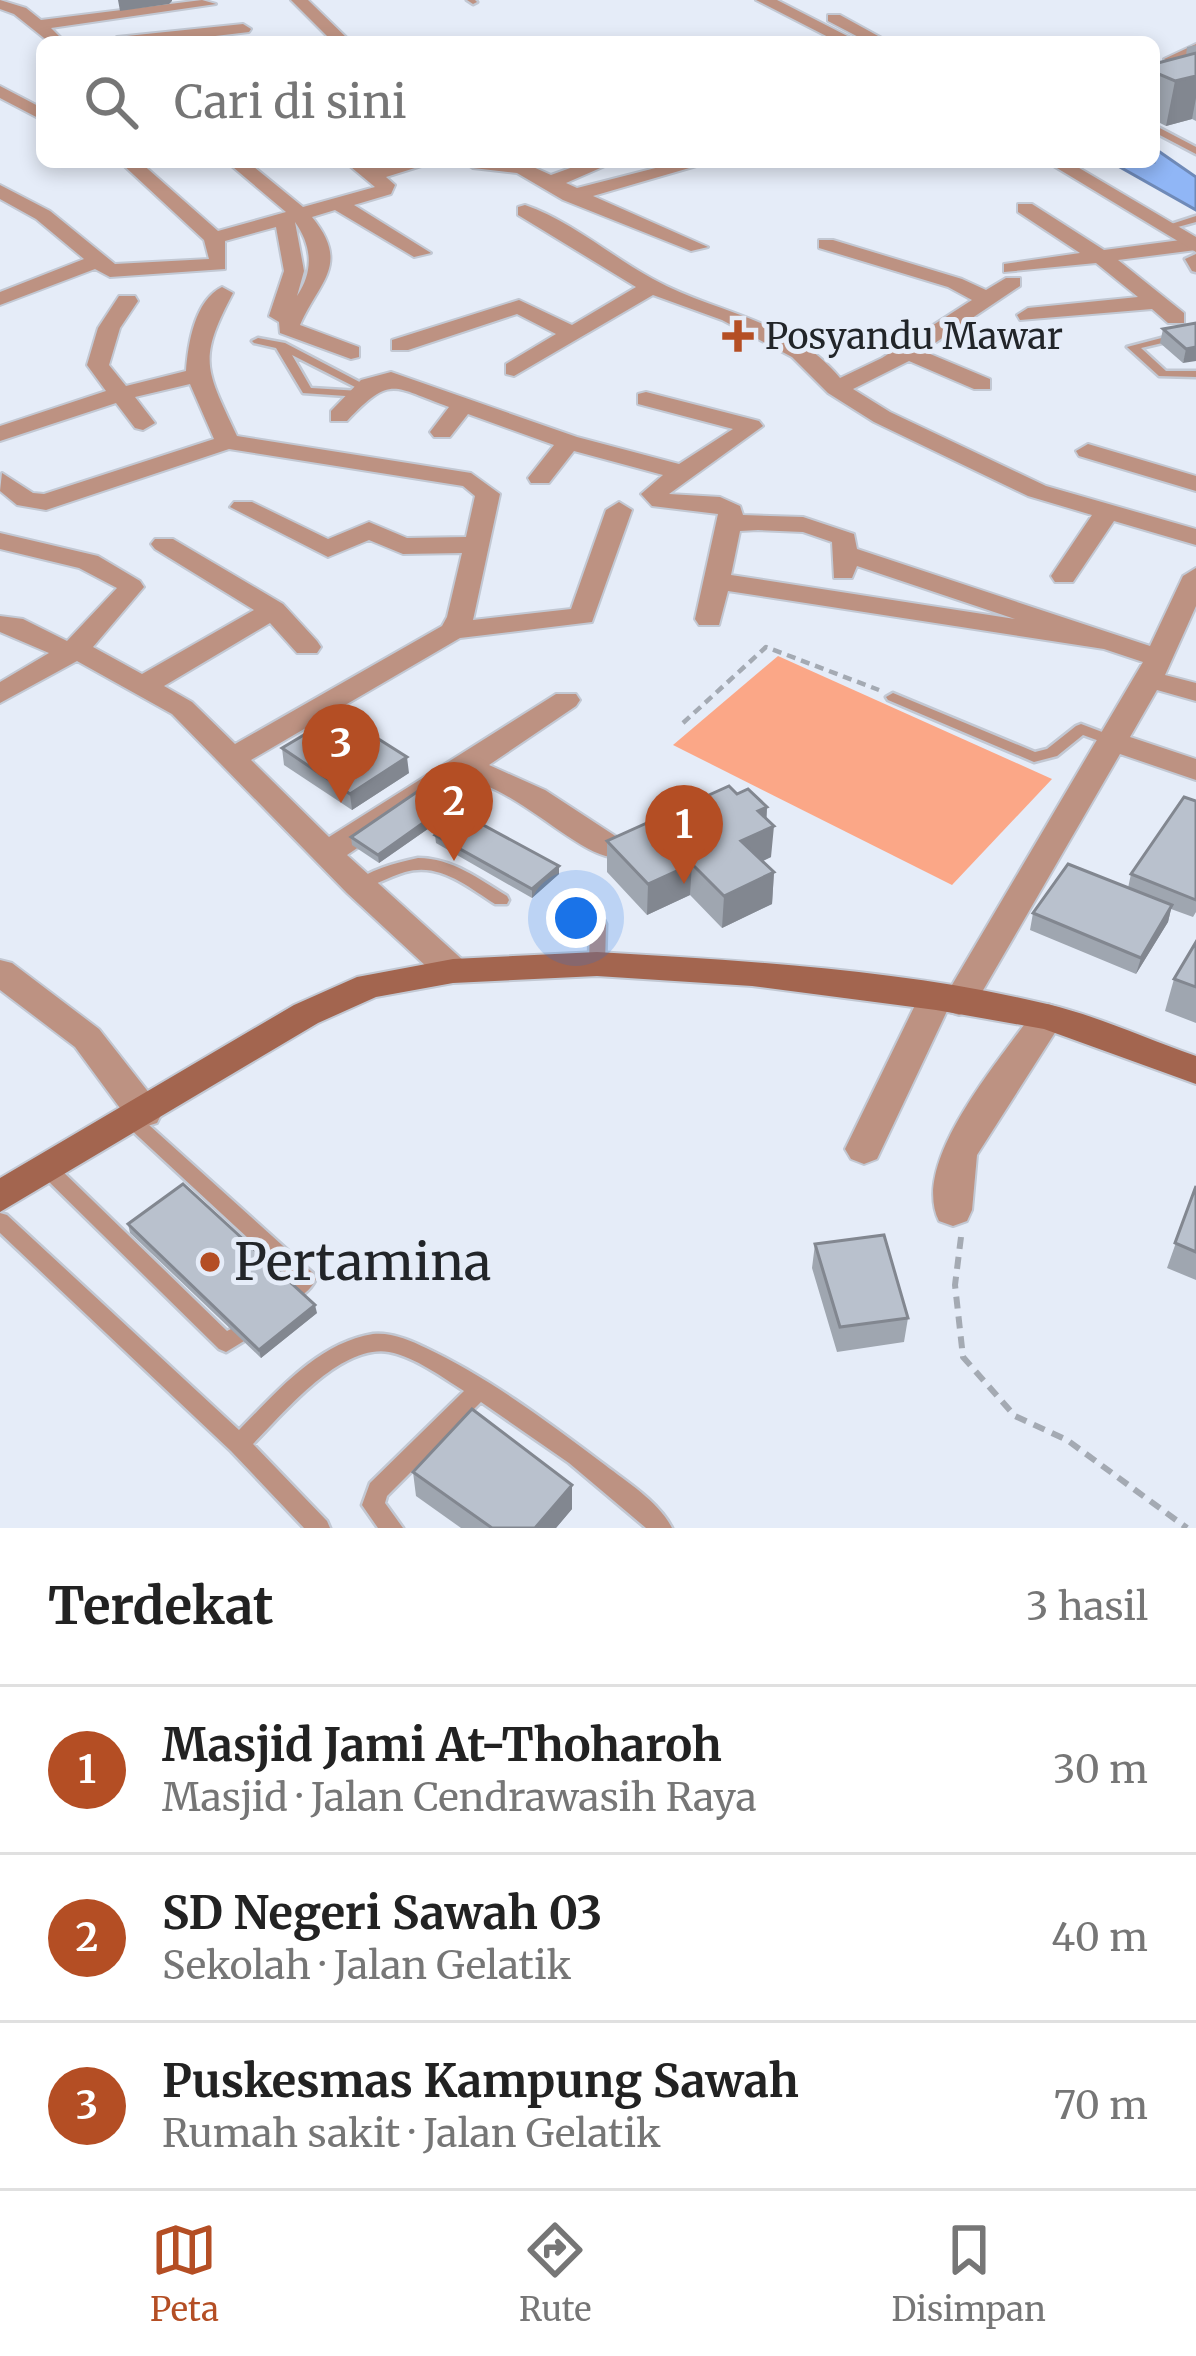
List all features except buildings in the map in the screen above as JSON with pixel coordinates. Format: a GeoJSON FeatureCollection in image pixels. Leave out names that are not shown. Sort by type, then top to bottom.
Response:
{"type":"FeatureCollection","features":[{"type":"Feature","properties":{"kind":"main road"},"geometry":{"type":"LineString","coordinates":[[0,1197],[306,1014],[369,986],[453,971],[597,964],[752,974],[948,1000],[1048,1017],[1196,1070]]}},
{"type":"Feature","properties":{"kind":"street"},"geometry":{"type":"LineString","coordinates":[[299,0],[338,36]]}},
{"type":"Feature","properties":{"kind":"street"},"geometry":{"type":"LineString","coordinates":[[764,0],[839,36]]}},
{"type":"Feature","properties":{"kind":"street"},"geometry":{"type":"LineString","coordinates":[[796,0],[868,36]]}},
{"type":"Feature","properties":{"kind":"street"},"geometry":{"type":"LineString","coordinates":[[38,25],[205,2],[248,36]]}},
{"type":"Feature","properties":{"kind":"street"},"geometry":{"type":"LineString","coordinates":[[8,8],[51,4]]}},
{"type":"Feature","properties":{"kind":"street"},"geometry":{"type":"LineString","coordinates":[[8,8],[51,36]]}},
{"type":"Feature","properties":{"kind":"street"},"geometry":{"type":"LineString","coordinates":[[1196,49],[1172,57],[1196,70]]}},
{"type":"Feature","properties":{"kind":"street"},"geometry":{"type":"LineString","coordinates":[[1,78],[36,110]]}},
{"type":"Feature","properties":{"kind":"street"},"geometry":{"type":"LineString","coordinates":[[136,168],[214,238],[220,280],[199,337],[196,375],[228,442]]}},
{"type":"Feature","properties":{"kind":"street"},"geometry":{"type":"LineString","coordinates":[[242,168],[322,251],[319,275],[307,302],[287,328],[352,352]]}},
{"type":"Feature","properties":{"kind":"street"},"geometry":{"type":"LineString","coordinates":[[534,168],[632,223],[698,247]]}},
{"type":"Feature","properties":{"kind":"street"},"geometry":{"type":"LineString","coordinates":[[552,182],[589,168]]}},
{"type":"Feature","properties":{"kind":"street"},"geometry":{"type":"LineString","coordinates":[[676,168],[577,193],[525,212],[651,287],[730,314],[800,352],[836,388],[882,417],[1037,491],[1191,535],[1196,499]]}},
{"type":"Feature","properties":{"kind":"street"},"geometry":{"type":"LineString","coordinates":[[1066,168],[1167,227],[1195,236]]}},
{"type":"Feature","properties":{"kind":"street"},"geometry":{"type":"LineString","coordinates":[[1094,168],[1195,236]]}},
{"type":"Feature","properties":{"kind":"street"},"geometry":{"type":"LineString","coordinates":[[214,238],[376,195],[370,174]]}},
{"type":"Feature","properties":{"kind":"street"},"geometry":{"type":"LineString","coordinates":[[0,190],[43,215],[119,273],[220,280]]}},
{"type":"Feature","properties":{"kind":"street"},"geometry":{"type":"LineString","coordinates":[[340,206],[422,253]]}},
{"type":"Feature","properties":{"kind":"street"},"geometry":{"type":"LineString","coordinates":[[1025,208],[1101,256],[1176,318]]}},
{"type":"Feature","properties":{"kind":"street"},"geometry":{"type":"LineString","coordinates":[[280,316],[294,271],[294,219]]}},
{"type":"Feature","properties":{"kind":"street"},"geometry":{"type":"LineString","coordinates":[[836,388],[907,352],[987,299],[1012,275],[1195,236]]}},
{"type":"Feature","properties":{"kind":"street"},"geometry":{"type":"LineString","coordinates":[[826,244],[956,283],[987,299]]}},
{"type":"Feature","properties":{"kind":"street"},"geometry":{"type":"LineString","coordinates":[[0,299],[98,261]]}},
{"type":"Feature","properties":{"kind":"street"},"geometry":{"type":"LineString","coordinates":[[514,369],[651,287]]}},
{"type":"Feature","properties":{"kind":"street"},"geometry":{"type":"LineString","coordinates":[[127,301],[109,328],[98,365],[142,423]]}},
{"type":"Feature","properties":{"kind":"street"},"geometry":{"type":"LineString","coordinates":[[1060,334],[1115,309],[1156,302]]}},
{"type":"Feature","properties":{"kind":"street"},"geometry":{"type":"LineString","coordinates":[[400,345],[519,306],[572,334]]}},
{"type":"Feature","properties":{"kind":"street"},"geometry":{"type":"LineString","coordinates":[[1028,315],[1091,306],[1115,309]]}},
{"type":"Feature","properties":{"kind":"street"},"geometry":{"type":"LineString","coordinates":[[907,352],[982,384]]}},
{"type":"Feature","properties":{"kind":"street"},"geometry":{"type":"LineString","coordinates":[[0,434],[120,394],[196,375]]}},
{"type":"Feature","properties":{"kind":"street"},"geometry":{"type":"LineString","coordinates":[[339,416],[362,391],[391,379],[569,442],[680,472]]}},
{"type":"Feature","properties":{"kind":"street"},"geometry":{"type":"LineString","coordinates":[[646,399],[751,424],[728,447],[680,472],[653,494],[731,511],[709,619]]}},
{"type":"Feature","properties":{"kind":"street"},"geometry":{"type":"LineString","coordinates":[[442,432],[464,404]]}},
{"type":"Feature","properties":{"kind":"street"},"geometry":{"type":"LineString","coordinates":[[2,480],[26,500],[46,502],[228,442],[471,480],[488,494],[461,616],[453,631]]}},
{"type":"Feature","properties":{"kind":"street"},"geometry":{"type":"LineString","coordinates":[[540,478],[569,442]]}},
{"type":"Feature","properties":{"kind":"street"},"geometry":{"type":"LineString","coordinates":[[1088,451],[1196,484]]}},
{"type":"Feature","properties":{"kind":"street"},"geometry":{"type":"LineString","coordinates":[[243,507],[328,548],[369,530],[403,546],[477,545]]}},
{"type":"Feature","properties":{"kind":"street"},"geometry":{"type":"LineString","coordinates":[[232,758],[453,631],[586,614],[620,510]]}},
{"type":"Feature","properties":{"kind":"street"},"geometry":{"type":"LineString","coordinates":[[1064,576],[1107,512]]}},
{"type":"Feature","properties":{"kind":"street"},"geometry":{"type":"LineString","coordinates":[[728,523],[829,529],[845,539],[838,596]]}},
{"type":"Feature","properties":{"kind":"street"},"geometry":{"type":"LineString","coordinates":[[0,541],[51,551],[118,575],[131,587],[114,615],[75,652],[0,694]]}},
{"type":"Feature","properties":{"kind":"street"},"geometry":{"type":"LineString","coordinates":[[164,544],[273,610],[307,647]]}},
{"type":"Feature","properties":{"kind":"street"},"geometry":{"type":"LineString","coordinates":[[846,554],[936,597],[1102,640],[1196,692]]}},
{"type":"Feature","properties":{"kind":"street"},"geometry":{"type":"LineString","coordinates":[[864,1149],[948,1000],[1113,741],[1155,666],[1196,576]]}},
{"type":"Feature","properties":{"kind":"street"},"geometry":{"type":"LineString","coordinates":[[717,580],[838,596],[936,597]]}},
{"type":"Feature","properties":{"kind":"street"},"geometry":{"type":"LineString","coordinates":[[143,686],[273,610]]}},
{"type":"Feature","properties":{"kind":"street"},"geometry":{"type":"LineString","coordinates":[[0,624],[13,625],[75,652],[182,709],[358,885],[453,971]]}},
{"type":"Feature","properties":{"kind":"street"},"geometry":{"type":"LineString","coordinates":[[1155,666],[1196,674]]}},
{"type":"Feature","properties":{"kind":"street"},"geometry":{"type":"LineString","coordinates":[[329,852],[566,700]]}},
{"type":"Feature","properties":{"kind":"street"},"geometry":{"type":"LineString","coordinates":[[1113,741],[1196,770]]}},
{"type":"Feature","properties":{"kind":"street"},"geometry":{"type":"LineString","coordinates":[[466,767],[506,782],[612,849]]}},
{"type":"Feature","properties":{"kind":"street"},"geometry":{"type":"LineString","coordinates":[[0,972],[87,1038],[138,1117]]}},
{"type":"Feature","properties":{"kind":"street"},"geometry":{"type":"LineString","coordinates":[[953,1210],[960,1150],[1048,1017]]}},
{"type":"Feature","properties":{"kind":"lane"},"geometry":{"type":"LineString","coordinates":[[1160,131],[1196,151]]}},
{"type":"Feature","properties":{"kind":"lane"},"geometry":{"type":"LineString","coordinates":[[1195,236],[1190,259],[1196,269]]}},
{"type":"Feature","properties":{"kind":"lane"},"geometry":{"type":"LineString","coordinates":[[1196,332],[1133,347],[1163,374],[1196,374]]}},
{"type":"Feature","properties":{"kind":"lane"},"geometry":{"type":"LineString","coordinates":[[258,341],[281,345],[362,391]]}},
{"type":"Feature","properties":{"kind":"lane"},"geometry":{"type":"LineString","coordinates":[[281,345],[307,392],[362,391]]}},
{"type":"Feature","properties":{"kind":"lane"},"geometry":{"type":"LineString","coordinates":[[893,697],[1034,757],[1052,753],[1081,729],[1113,741]]}},
{"type":"Feature","properties":{"kind":"lane"},"geometry":{"type":"LineString","coordinates":[[358,885],[407,863],[433,861],[501,899]]}},
{"type":"Feature","properties":{"kind":"lane"},"geometry":{"type":"LineString","coordinates":[[597,964],[598,924]]}},
{"type":"Feature","properties":{"kind":"lane"},"geometry":{"type":"LineString","coordinates":[[138,1117],[306,1279],[292,1291]]}},
{"type":"Feature","properties":{"kind":"lane"},"geometry":{"type":"LineString","coordinates":[[49,1170],[226,1343],[237,1335]]}},
{"type":"Feature","properties":{"kind":"lane"},"geometry":{"type":"LineString","coordinates":[[0,1221],[238,1444],[319,1528]]}},
{"type":"Feature","properties":{"kind":"lane"},"geometry":{"type":"LineString","coordinates":[[238,1444],[301,1384],[343,1355],[370,1343],[395,1344],[478,1391],[609,1482],[661,1528]]}},
{"type":"Feature","properties":{"kind":"lane"},"geometry":{"type":"LineString","coordinates":[[392,1528],[373,1505],[378,1490],[478,1391]]}},
{"type":"Feature","properties":{"kind":"path"},"geometry":{"type":"LineString","coordinates":[[682,723],[766,647],[893,697]]}},
{"type":"Feature","properties":{"kind":"path"},"geometry":{"type":"LineString","coordinates":[[953,1210],[962,1232],[955,1285],[964,1357],[1015,1416],[1066,1440],[1187,1528]]}},
{"type":"Feature","properties":{"kind":"shaded area"},"geometry":{"type":"Polygon","coordinates":[[[778,656],[1052,779],[952,885],[673,745],[778,656]]]}},
{"type":"Feature","properties":{"kind":"water"},"geometry":{"type":"Polygon","coordinates":[[[1160,152],[1196,177],[1196,210],[1122,168],[1160,168],[1160,152]]]}},
{"type":"Feature","properties":{"kind":"place","name":"Posyandu Mawar"},"geometry":{"type":"Point","coordinates":[738,336]}},
{"type":"Feature","properties":{"kind":"place","name":"Puskesmas Kampung Sawah"},"geometry":{"type":"Point","coordinates":[341,803]}},
{"type":"Feature","properties":{"kind":"place","name":"SD Negeri Sawah 03"},"geometry":{"type":"Point","coordinates":[454,861]}},
{"type":"Feature","properties":{"kind":"place","name":"Masjid Jami At-Thoharoh"},"geometry":{"type":"Point","coordinates":[684,884]}},
{"type":"Feature","properties":{"kind":"place","name":"Pertamina"},"geometry":{"type":"Point","coordinates":[210,1262]}}]}
